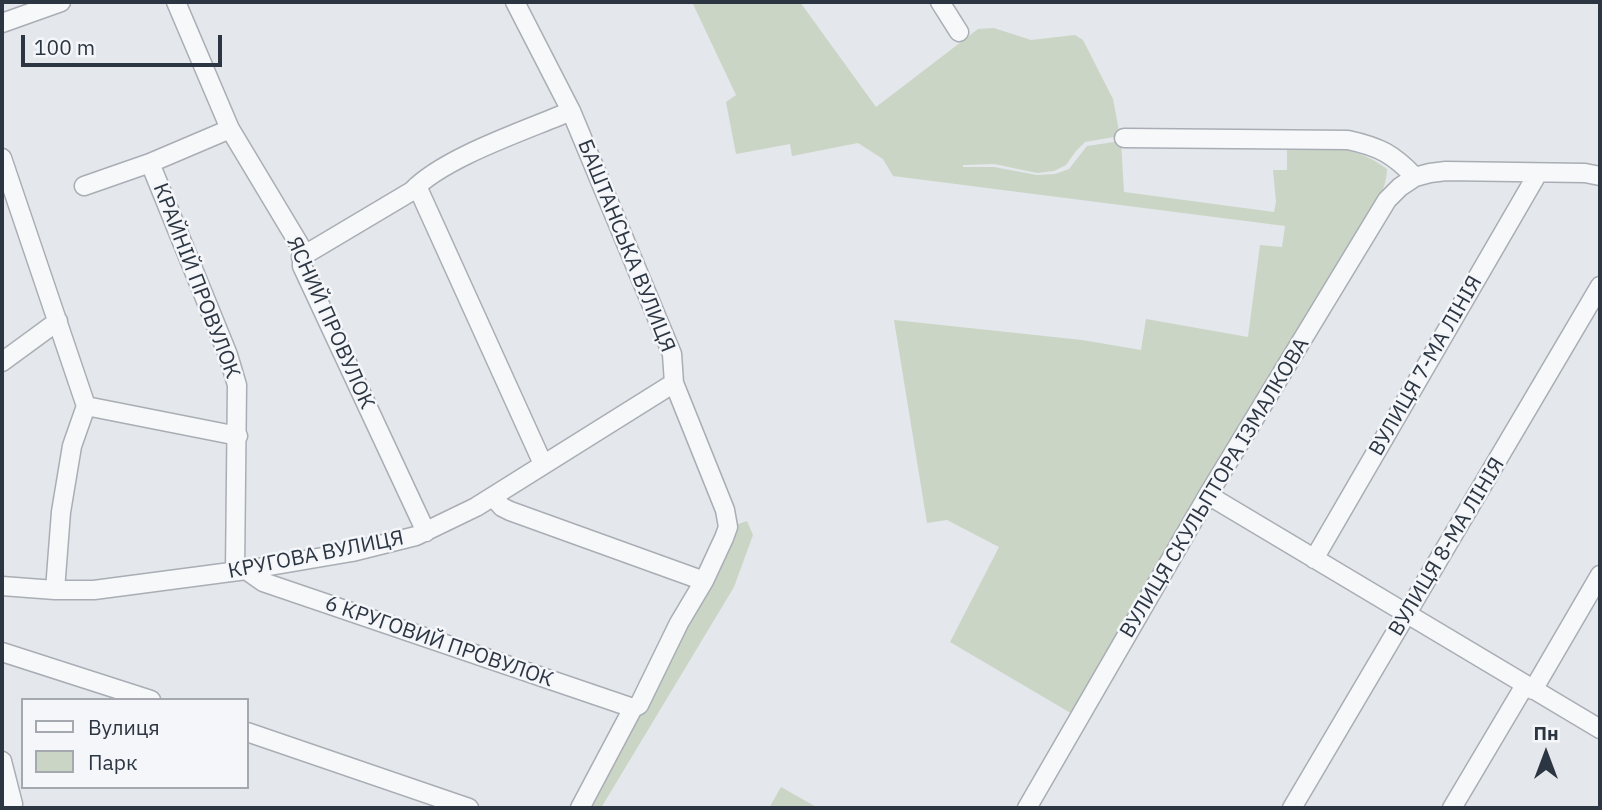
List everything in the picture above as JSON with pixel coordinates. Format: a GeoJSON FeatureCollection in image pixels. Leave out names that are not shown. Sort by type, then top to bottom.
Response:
{"type":"FeatureCollection","features":[{"type":"Feature","properties":{"kind":"street"},"geometry":{"type":"LineString","coordinates":[[2,23],[22,8],[61,2]]}},
{"type":"Feature","properties":{"kind":"street","name":"ЯСНИЙ ПРОВУЛОК"},"geometry":{"type":"LineString","coordinates":[[176,2],[230,129],[302,249],[302,266],[426,532]]}},
{"type":"Feature","properties":{"kind":"street","name":"БАШТАНСЬКА ВУЛИЦЯ"},"geometry":{"type":"LineString","coordinates":[[515,2],[571,111],[671,355],[674,383],[725,510],[728,527],[704,581]]}},
{"type":"Feature","properties":{"kind":"street"},"geometry":{"type":"LineString","coordinates":[[940,2],[959,32]]}},
{"type":"Feature","properties":{"kind":"street"},"geometry":{"type":"LineString","coordinates":[[301,257],[412,191],[423,180],[462,157],[571,111]]}},
{"type":"Feature","properties":{"kind":"street","name":"КРАЙНІЙ ПРОВУЛОК"},"geometry":{"type":"LineString","coordinates":[[230,129],[150,163],[228,355],[237,385],[241,571]]}},
{"type":"Feature","properties":{"kind":"street"},"geometry":{"type":"LineString","coordinates":[[1124,138],[1348,140],[1373,145],[1388,152],[1415,177],[1446,172],[1600,176]]}},
{"type":"Feature","properties":{"kind":"street"},"geometry":{"type":"LineString","coordinates":[[2,158],[86,406],[72,446],[61,512],[55,590]]}},
{"type":"Feature","properties":{"kind":"street"},"geometry":{"type":"LineString","coordinates":[[85,186],[150,163]]}},
{"type":"Feature","properties":{"kind":"street","name":"ВУЛИЦЯ 7-МА ЛІНІЯ"},"geometry":{"type":"LineString","coordinates":[[1314,559],[1538,173]]}},
{"type":"Feature","properties":{"kind":"street","name":"ВУЛИЦЯ СКУЛЬПТОРА ІЗМАЛКОВА"},"geometry":{"type":"LineString","coordinates":[[1027,808],[1208,495],[1387,200],[1415,177]]}},
{"type":"Feature","properties":{"kind":"street"},"geometry":{"type":"LineString","coordinates":[[417,186],[543,464]]}},
{"type":"Feature","properties":{"kind":"street","name":"ВУЛИЦЯ 8-МА ЛІНІЯ"},"geometry":{"type":"LineString","coordinates":[[1292,808],[1600,286]]}},
{"type":"Feature","properties":{"kind":"street"},"geometry":{"type":"LineString","coordinates":[[2,362],[58,321]]}},
{"type":"Feature","properties":{"kind":"street","name":"КРУГОВА ВУЛИЦЯ"},"geometry":{"type":"LineString","coordinates":[[2,586],[94,590],[241,571],[352,552],[426,532],[492,497],[674,383]]}},
{"type":"Feature","properties":{"kind":"street"},"geometry":{"type":"LineString","coordinates":[[86,406],[238,436]]}},
{"type":"Feature","properties":{"kind":"street"},"geometry":{"type":"LineString","coordinates":[[1208,495],[1600,729]]}},
{"type":"Feature","properties":{"kind":"street"},"geometry":{"type":"LineString","coordinates":[[492,497],[510,511],[704,581],[679,623],[639,705],[633,708],[580,808]]}},
{"type":"Feature","properties":{"kind":"street","name":"6 КРУГОВИЙ ПРОВУЛОК"},"geometry":{"type":"LineString","coordinates":[[241,571],[264,582],[633,708]]}},
{"type":"Feature","properties":{"kind":"street"},"geometry":{"type":"LineString","coordinates":[[1452,808],[1600,575]]}},
{"type":"Feature","properties":{"kind":"street"},"geometry":{"type":"LineString","coordinates":[[2,652],[146,698]]}},
{"type":"Feature","properties":{"kind":"street"},"geometry":{"type":"LineString","coordinates":[[248,732],[468,808]]}},
{"type":"Feature","properties":{"kind":"street"},"geometry":{"type":"LineString","coordinates":[[2,761],[12,808]]}},
{"type":"Feature","properties":{"kind":"green space"},"geometry":{"type":"Polygon","coordinates":[[[692,2],[800,2],[876,107],[978,29],[994,28],[1031,40],[1075,35],[1083,40],[1113,99],[1120,136],[1085,142],[1066,165],[1054,171],[1037,173],[994,164],[963,167],[994,167],[1037,175],[1055,174],[1069,169],[1087,146],[1121,141],[1124,192],[1274,212],[1276,202],[1273,170],[1287,170],[1287,145],[1351,151],[1387,169],[1383,189],[1374,208],[1074,715],[950,642],[999,547],[947,520],[927,523],[894,320],[1082,340],[1141,350],[1146,319],[1248,337],[1260,245],[1282,247],[1285,226],[893,176],[883,159],[858,143],[792,156],[790,144],[736,154],[726,102],[736,95],[692,2]]]}},
{"type":"Feature","properties":{"kind":"green space"},"geometry":{"type":"Polygon","coordinates":[[[747,521],[753,535],[734,587],[601,808],[584,808],[730,527],[747,521]]]}},
{"type":"Feature","properties":{"kind":"green space"},"geometry":{"type":"Polygon","coordinates":[[[781,787],[818,808],[769,808],[781,787]]]}}]}
